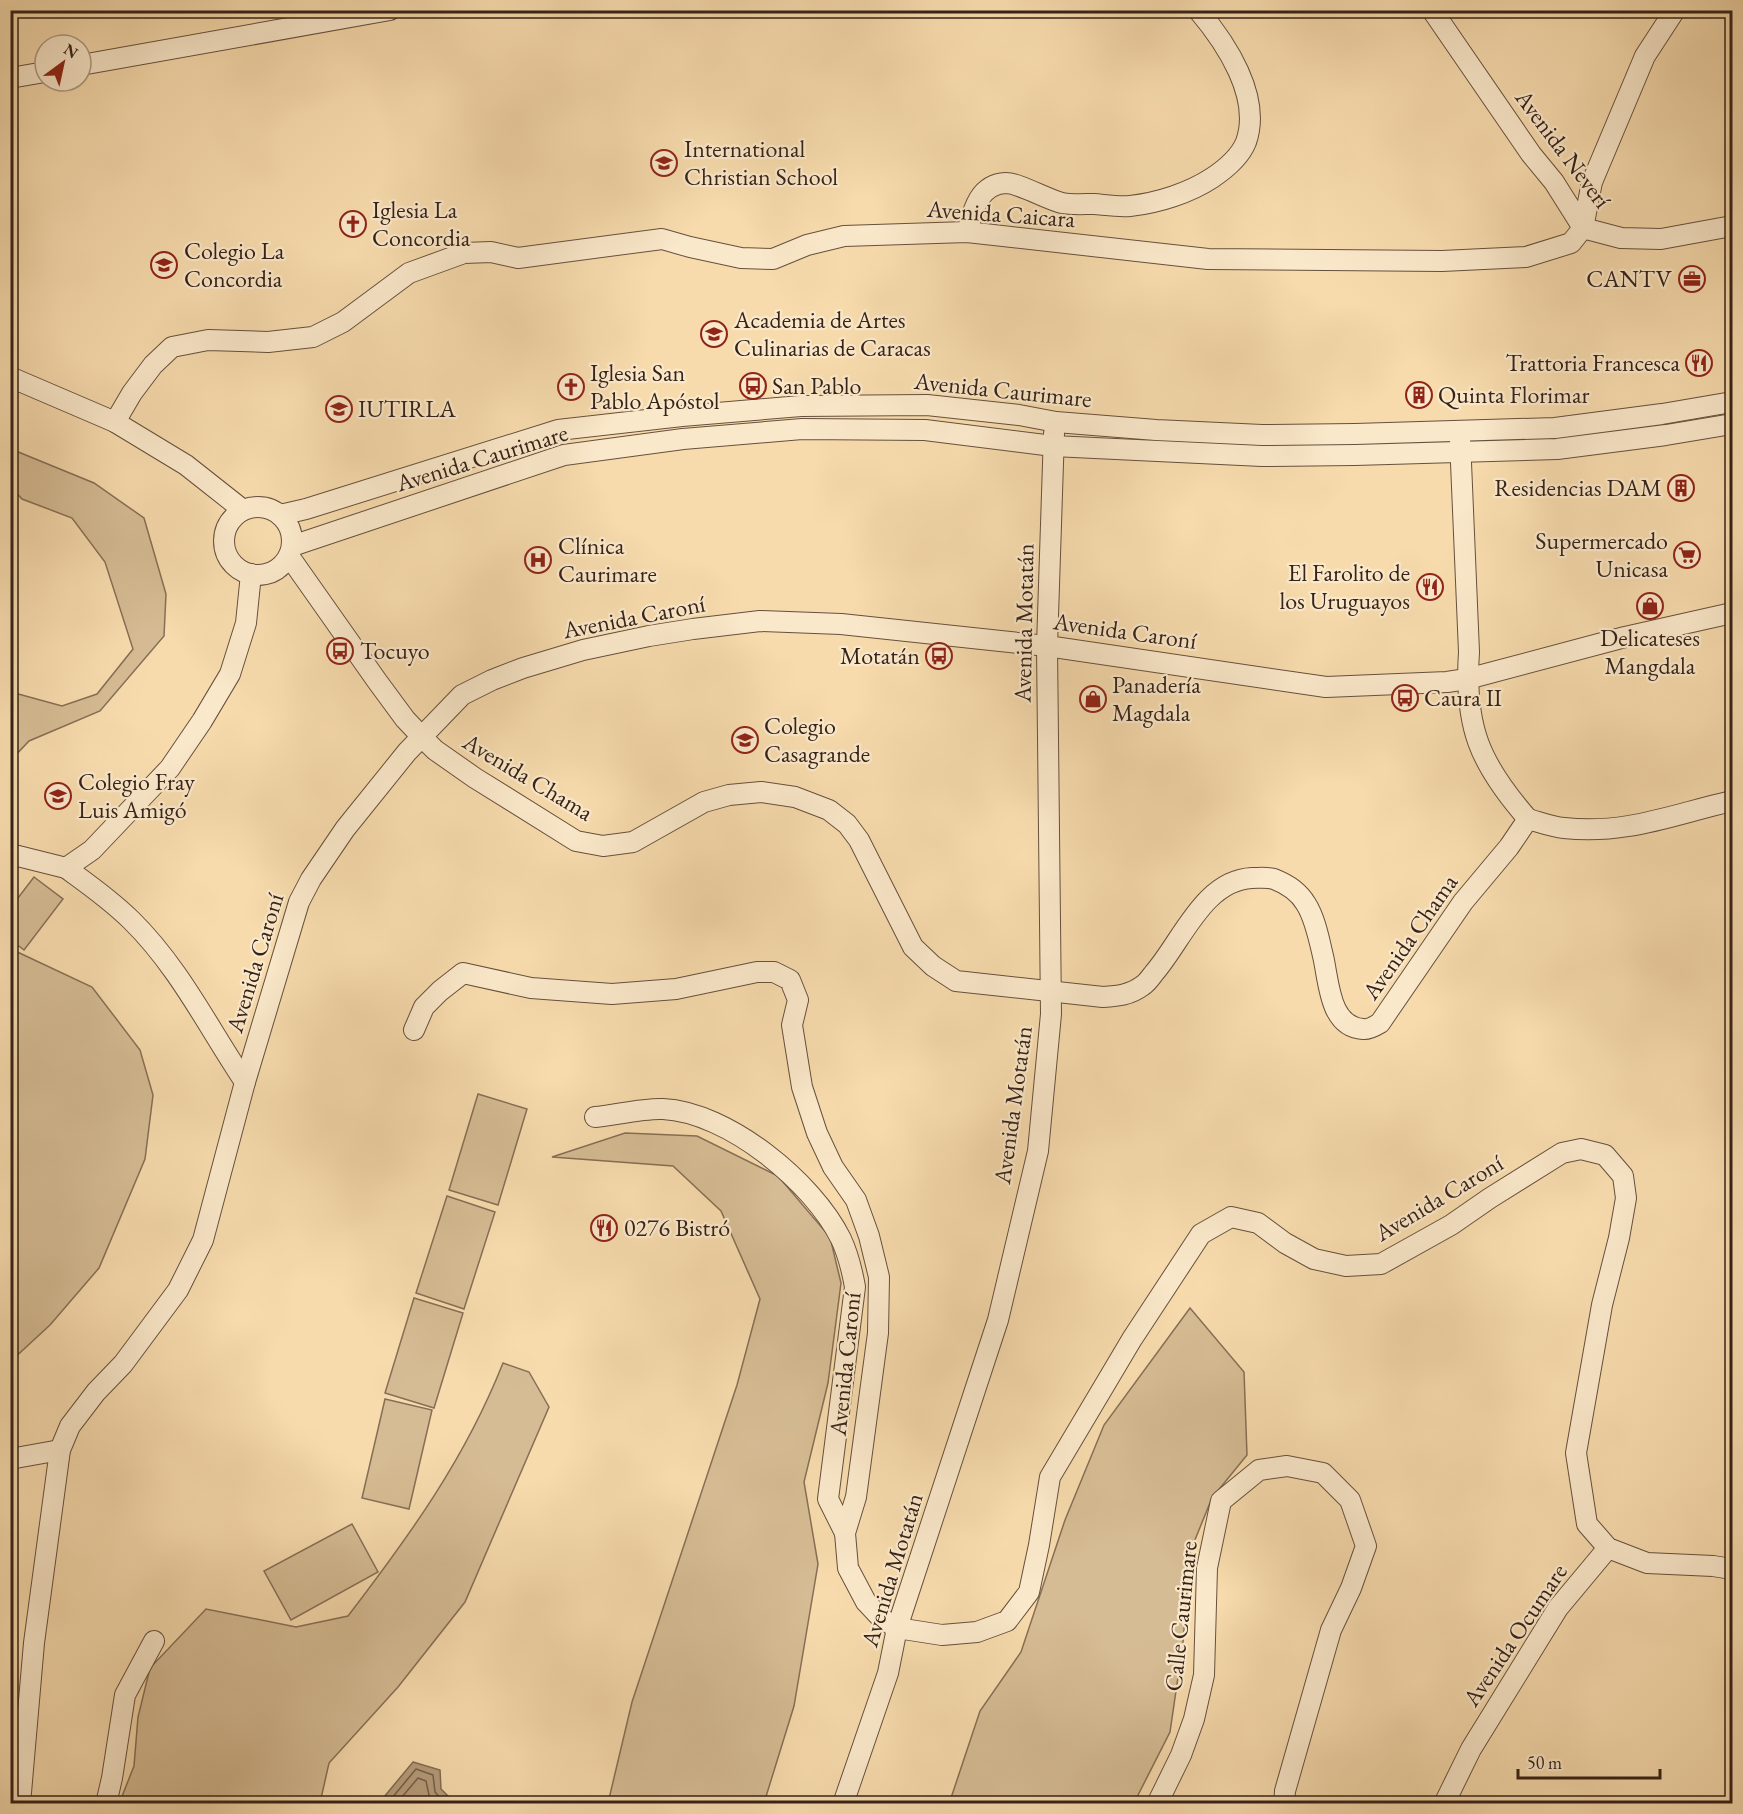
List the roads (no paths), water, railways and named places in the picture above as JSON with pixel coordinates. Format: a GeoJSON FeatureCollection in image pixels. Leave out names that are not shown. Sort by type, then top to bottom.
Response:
{"type":"FeatureCollection","features":[{"type":"Feature","properties":{"kind":"street"},"geometry":{"type":"LineString","coordinates":[[93,63],[390,10]]}},
{"type":"Feature","properties":{"kind":"street"},"geometry":{"type":"LineString","coordinates":[[967,232],[974,204],[988,188],[1007,183],[1062,203],[1130,206],[1179,194],[1199,186],[1233,161],[1245,143],[1249,122],[1248,101],[1242,78],[1234,63],[1198,10]]}},
{"type":"Feature","properties":{"kind":"street","name":"Avenida Neverí"},"geometry":{"type":"LineString","coordinates":[[1432,10],[1531,154],[1554,182],[1583,228],[1621,238],[1661,239],[1732,226]]}},
{"type":"Feature","properties":{"kind":"street"},"geometry":{"type":"LineString","coordinates":[[1583,228],[1592,182],[1645,56],[1675,10]]}},
{"type":"Feature","properties":{"kind":"street"},"geometry":{"type":"LineString","coordinates":[[10,78],[33,74]]}},
{"type":"Feature","properties":{"kind":"street","name":"Avenida Caicara"},"geometry":{"type":"LineString","coordinates":[[115,422],[132,393],[153,365],[172,347],[208,340],[268,342],[313,337],[343,322],[409,273],[464,253],[491,252],[518,258],[662,238],[690,247],[741,258],[773,259],[807,245],[844,236],[967,232],[1208,259],[1442,261],[1526,257],[1571,243],[1583,228]]}},
{"type":"Feature","properties":{"kind":"street"},"geometry":{"type":"LineString","coordinates":[[10,377],[115,422],[186,465],[243,510]]}},
{"type":"Feature","properties":{"kind":"street","name":"Avenida Caurimare"},"geometry":{"type":"LineString","coordinates":[[280,515],[306,509],[558,430],[801,406],[927,405],[1019,415],[1056,422],[1262,435],[1555,428],[1732,402]]}},
{"type":"Feature","properties":{"kind":"street","name":"Avenida Motatán"},"geometry":{"type":"LineString","coordinates":[[843,1803],[888,1673],[897,1628],[998,1320],[1038,1151],[1051,1014],[1047,646],[1053,446],[1056,422]]}},
{"type":"Feature","properties":{"kind":"street","name":"Avenida Caurimare"},"geometry":{"type":"LineString","coordinates":[[290,551],[564,455],[672,441],[802,429],[925,430],[1053,446],[1262,456],[1557,448],[1732,424]]}},
{"type":"Feature","properties":{"kind":"street"},"geometry":{"type":"LineString","coordinates":[[1460,430],[1467,679],[1475,736],[1485,763],[1508,796],[1528,819],[1562,828],[1596,830],[1649,824],[1732,801]]}},
{"type":"Feature","properties":{"kind":"street"},"geometry":{"type":"LineString","coordinates":[[257,507],[269,509],[280,515],[288,522],[292,532],[290,551],[274,571],[251,574],[239,569],[225,550],[224,537],[233,516],[243,510],[257,507]]}},
{"type":"Feature","properties":{"kind":"street","name":"Avenida Chama"},"geometry":{"type":"LineString","coordinates":[[290,551],[384,691],[435,750],[475,778],[576,841],[603,846],[633,842],[704,802],[729,795],[761,792],[795,797],[829,810],[848,824],[859,840],[913,947],[933,966],[956,981],[1103,997],[1126,995],[1143,985],[1164,961],[1197,911],[1223,886],[1248,879],[1272,878],[1291,887],[1306,904],[1315,927],[1328,988],[1339,1016],[1350,1026],[1365,1030],[1380,1023],[1463,902],[1509,847],[1528,819]]}},
{"type":"Feature","properties":{"kind":"street"},"geometry":{"type":"LineString","coordinates":[[66,868],[92,850],[170,768],[202,721],[230,674],[246,623],[251,574]]}},
{"type":"Feature","properties":{"kind":"street","name":"Avenida Caroní"},"geometry":{"type":"LineString","coordinates":[[20,1803],[34,1642],[60,1450],[70,1426],[96,1392],[123,1364],[178,1290],[203,1240],[245,1082],[299,902],[311,879],[345,829],[421,736],[462,695],[523,668],[583,650],[693,628],[760,621],[898,628],[1047,646],[1326,687],[1448,682],[1467,679],[1625,637],[1732,613]]}},
{"type":"Feature","properties":{"kind":"street"},"geometry":{"type":"LineString","coordinates":[[10,854],[66,868],[132,920],[166,960],[196,1003],[245,1082]]}},
{"type":"Feature","properties":{"kind":"street","name":"Avenida Caroní"},"geometry":{"type":"LineString","coordinates":[[414,1030],[424,1007],[463,973],[531,988],[612,994],[676,989],[758,972],[774,972],[790,980],[798,1000],[792,1025],[802,1087],[817,1133],[833,1167],[856,1200],[869,1236],[879,1277],[878,1333],[856,1497],[845,1533]]}},
{"type":"Feature","properties":{"kind":"street","name":"Avenida Caroní"},"geometry":{"type":"LineString","coordinates":[[595,1118],[662,1109],[700,1116],[711,1121],[765,1153],[795,1178],[840,1237],[851,1264],[855,1287],[828,1499],[845,1533],[848,1568],[866,1602],[880,1618],[897,1628],[942,1635],[977,1632],[1007,1621],[1029,1592],[1050,1477],[1132,1339],[1201,1234],[1231,1217],[1258,1224],[1284,1243],[1314,1258],[1346,1266],[1381,1263],[1451,1226],[1490,1198],[1562,1154],[1581,1149],[1605,1155],[1623,1176],[1626,1198],[1619,1238],[1602,1305],[1576,1453],[1587,1524],[1608,1548]]}},
{"type":"Feature","properties":{"kind":"street"},"geometry":{"type":"LineString","coordinates":[[10,1459],[60,1450]]}},
{"type":"Feature","properties":{"kind":"street","name":"Calle Caurimare"},"geometry":{"type":"LineString","coordinates":[[1157,1803],[1194,1719],[1204,1675],[1207,1568],[1221,1501],[1258,1470],[1287,1466],[1323,1473],[1350,1500],[1366,1546],[1351,1587],[1331,1630],[1284,1791],[1284,1803]]}},
{"type":"Feature","properties":{"kind":"street"},"geometry":{"type":"LineString","coordinates":[[1608,1548],[1647,1563],[1732,1569]]}},
{"type":"Feature","properties":{"kind":"street","name":"Avenida Ocumare"},"geometry":{"type":"LineString","coordinates":[[1444,1803],[1470,1749],[1558,1608],[1608,1548]]}},
{"type":"Feature","properties":{"kind":"street"},"geometry":{"type":"LineString","coordinates":[[106,1803],[125,1695],[154,1641]]}},
{"type":"Feature","properties":{"kind":"water"},"geometry":{"type":"Polygon","coordinates":[[[413,1762],[440,1770],[441,1789],[455,1803],[379,1803],[413,1762]]]}},
{"type":"Feature","properties":{"kind":"place","name":"International Christian School"},"geometry":{"type":"Point","coordinates":[664,163]}},
{"type":"Feature","properties":{"kind":"place","name":"Iglesia La Concordia"},"geometry":{"type":"Point","coordinates":[353,224]}},
{"type":"Feature","properties":{"kind":"place","name":"Colegio La Concordia"},"geometry":{"type":"Point","coordinates":[164,265]}},
{"type":"Feature","properties":{"kind":"place","name":"CANTV"},"geometry":{"type":"Point","coordinates":[1692,279]}},
{"type":"Feature","properties":{"kind":"place","name":"Academia de Artes Culinarias de Caracas"},"geometry":{"type":"Point","coordinates":[714,334]}},
{"type":"Feature","properties":{"kind":"place","name":"Trattoria Francesca"},"geometry":{"type":"Point","coordinates":[1699,363]}},
{"type":"Feature","properties":{"kind":"place","name":"San Pablo"},"geometry":{"type":"Point","coordinates":[753,386]}},
{"type":"Feature","properties":{"kind":"place","name":"Iglesia San Pablo Apóstol"},"geometry":{"type":"Point","coordinates":[571,387]}},
{"type":"Feature","properties":{"kind":"place","name":"Quinta Florimar"},"geometry":{"type":"Point","coordinates":[1419,395]}},
{"type":"Feature","properties":{"kind":"place","name":"IUTIRLA"},"geometry":{"type":"Point","coordinates":[339,409]}},
{"type":"Feature","properties":{"kind":"place","name":"Residencias DAM"},"geometry":{"type":"Point","coordinates":[1681,488]}},
{"type":"Feature","properties":{"kind":"place","name":"Supermercado Unicasa"},"geometry":{"type":"Point","coordinates":[1687,555]}},
{"type":"Feature","properties":{"kind":"place","name":"Clínica Caurimare"},"geometry":{"type":"Point","coordinates":[538,560]}},
{"type":"Feature","properties":{"kind":"place","name":"El Farolito de los Uruguayos"},"geometry":{"type":"Point","coordinates":[1430,587]}},
{"type":"Feature","properties":{"kind":"place","name":"Delicateses Mangdala"},"geometry":{"type":"Point","coordinates":[1650,606]}},
{"type":"Feature","properties":{"kind":"place","name":"Tocuyo"},"geometry":{"type":"Point","coordinates":[340,651]}},
{"type":"Feature","properties":{"kind":"place","name":"Motatán"},"geometry":{"type":"Point","coordinates":[939,656]}},
{"type":"Feature","properties":{"kind":"place","name":"Caura II"},"geometry":{"type":"Point","coordinates":[1405,698]}},
{"type":"Feature","properties":{"kind":"place","name":"Panadería Magdala"},"geometry":{"type":"Point","coordinates":[1093,699]}},
{"type":"Feature","properties":{"kind":"place","name":"Colegio Casagrande"},"geometry":{"type":"Point","coordinates":[745,740]}},
{"type":"Feature","properties":{"kind":"place","name":"Colegio Fray Luis Amigó"},"geometry":{"type":"Point","coordinates":[58,796]}},
{"type":"Feature","properties":{"kind":"place","name":"0276 Bistró"},"geometry":{"type":"Point","coordinates":[604,1228]}}]}
